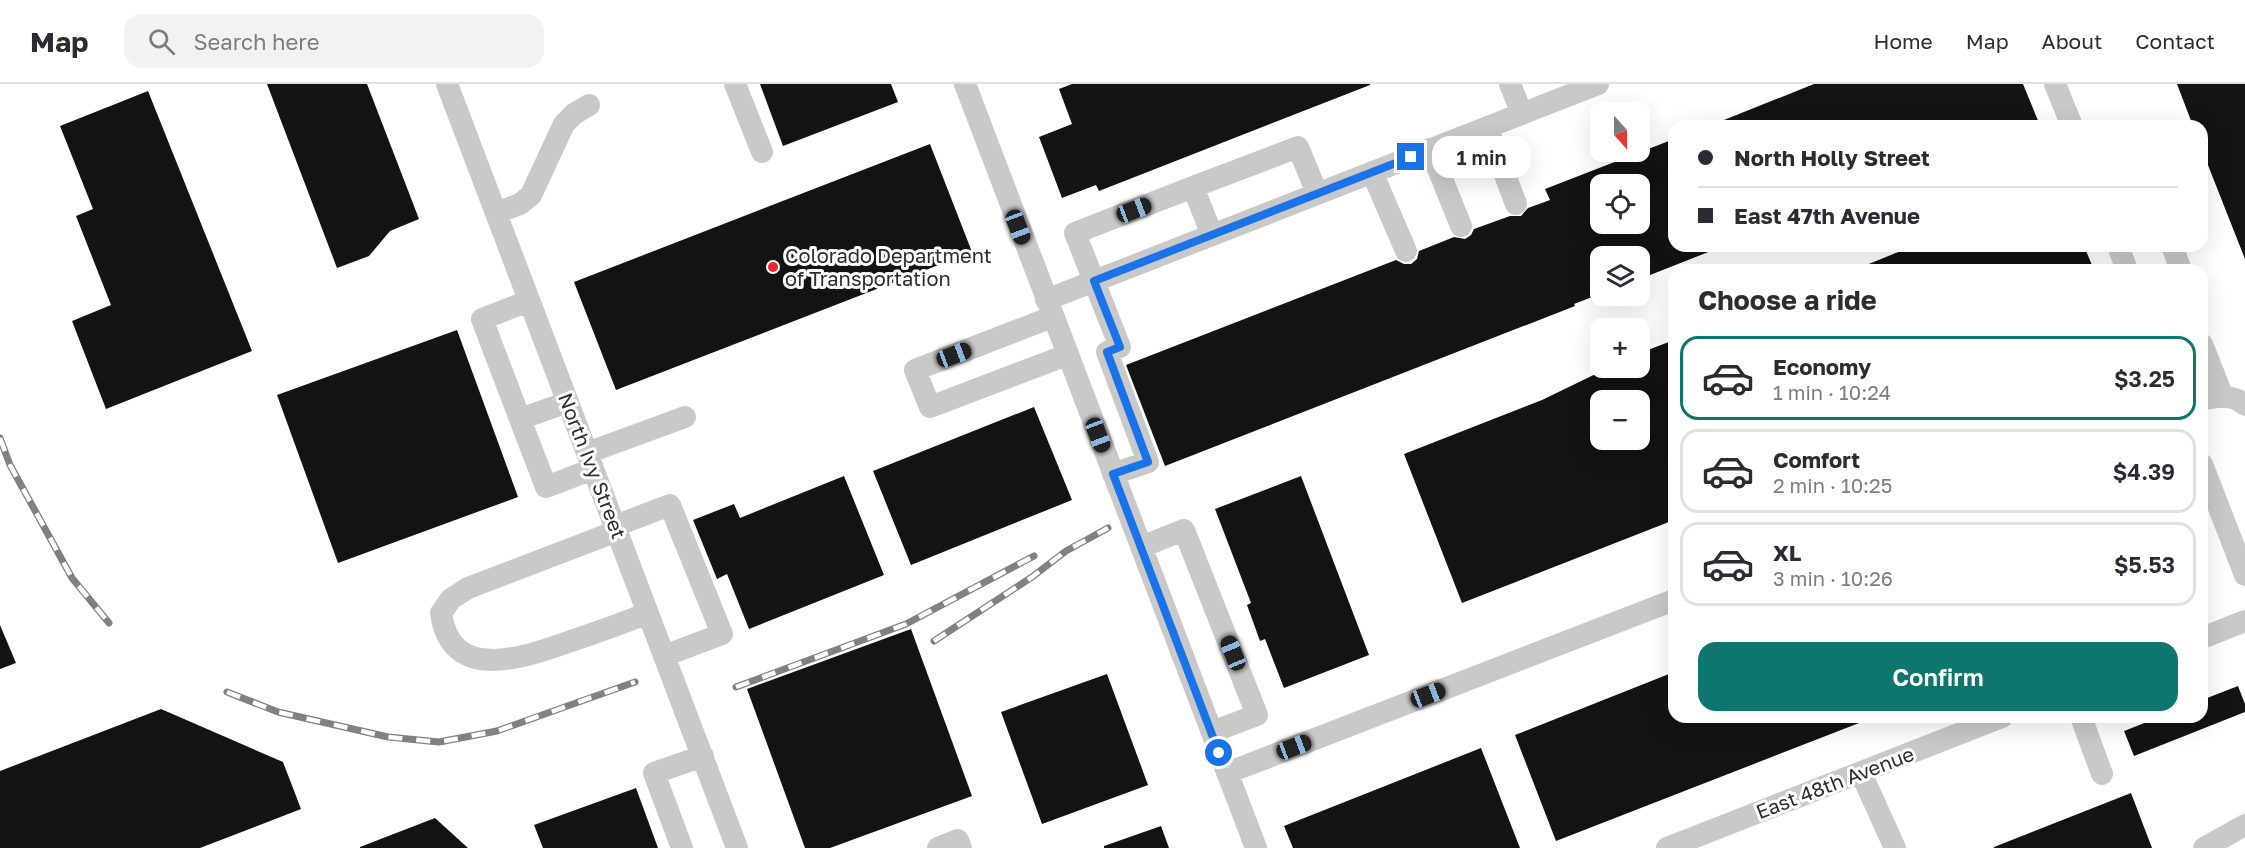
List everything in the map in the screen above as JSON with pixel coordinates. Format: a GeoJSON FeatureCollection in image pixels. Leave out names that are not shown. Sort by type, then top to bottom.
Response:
{"type":"FeatureCollection","features":[{"type":"Feature","properties":{"kind":"street","name":"North Ivy Street"},"geometry":{"type":"LineString","coordinates":[[447,84],[737,848]]}},
{"type":"Feature","properties":{"kind":"street"},"geometry":{"type":"LineString","coordinates":[[735,84],[762,152]]}},
{"type":"Feature","properties":{"kind":"street"},"geometry":{"type":"LineString","coordinates":[[965,84],[1256,848]]}},
{"type":"Feature","properties":{"kind":"street"},"geometry":{"type":"LineString","coordinates":[[1510,84],[1522,114]]}},
{"type":"Feature","properties":{"kind":"street"},"geometry":{"type":"LineString","coordinates":[[1067,355],[930,408],[915,370],[1049,308],[1094,281],[1598,84]]}},
{"type":"Feature","properties":{"kind":"street"},"geometry":{"type":"LineString","coordinates":[[2055,84],[2070,120]]}},
{"type":"Feature","properties":{"kind":"street"},"geometry":{"type":"LineString","coordinates":[[496,213],[520,204],[531,195],[564,124],[574,114],[589,105]]}},
{"type":"Feature","properties":{"kind":"street"},"geometry":{"type":"LineString","coordinates":[[1487,127],[1516,204]]}},
{"type":"Feature","properties":{"kind":"street"},"geometry":{"type":"LineString","coordinates":[[1113,474],[1148,462],[1107,352],[1120,347],[1075,233],[1298,147],[1317,193]]}},
{"type":"Feature","properties":{"kind":"street"},"geometry":{"type":"LineString","coordinates":[[1430,150],[1461,226]]}},
{"type":"Feature","properties":{"kind":"street"},"geometry":{"type":"LineString","coordinates":[[1372,172],[1406,251]]}},
{"type":"Feature","properties":{"kind":"street"},"geometry":{"type":"LineString","coordinates":[[1193,188],[1212,235]]}},
{"type":"Feature","properties":{"kind":"street"},"geometry":{"type":"LineString","coordinates":[[530,301],[482,319],[546,487],[590,461],[686,417]]}},
{"type":"Feature","properties":{"kind":"street"},"geometry":{"type":"LineString","coordinates":[[2208,376],[2212,398],[2238,399],[2245,405]]}},
{"type":"Feature","properties":{"kind":"street"},"geometry":{"type":"LineString","coordinates":[[520,419],[568,402]]}},
{"type":"Feature","properties":{"kind":"street"},"geometry":{"type":"LineString","coordinates":[[2208,479],[2245,575]]}},
{"type":"Feature","properties":{"kind":"street"},"geometry":{"type":"LineString","coordinates":[[648,613],[509,661],[477,658],[455,648],[443,628],[441,613],[451,600],[468,588],[670,505],[722,634],[664,656]]}},
{"type":"Feature","properties":{"kind":"street"},"geometry":{"type":"LineString","coordinates":[[1141,548],[1184,530],[1257,715],[1212,732]]}},
{"type":"Feature","properties":{"kind":"street"},"geometry":{"type":"LineString","coordinates":[[1227,773],[1668,602]]}},
{"type":"Feature","properties":{"kind":"street"},"geometry":{"type":"LineString","coordinates":[[2208,636],[2245,621]]}},
{"type":"Feature","properties":{"kind":"street","name":"East 48th Avenue"},"geometry":{"type":"LineString","coordinates":[[1667,848],[1716,839],[1861,772],[1987,723]]}},
{"type":"Feature","properties":{"kind":"street"},"geometry":{"type":"LineString","coordinates":[[2083,723],[2102,774]]}},
{"type":"Feature","properties":{"kind":"street"},"geometry":{"type":"LineString","coordinates":[[682,848],[654,773],[702,756]]}},
{"type":"Feature","properties":{"kind":"street"},"geometry":{"type":"LineString","coordinates":[[1861,772],[1895,848]]}},
{"type":"Feature","properties":{"kind":"street"},"geometry":{"type":"LineString","coordinates":[[2204,848],[2245,825]]}},
{"type":"Feature","properties":{"kind":"street"},"geometry":{"type":"LineString","coordinates":[[938,848],[958,840],[961,848]]}},
{"type":"Feature","properties":{"kind":"building"},"geometry":{"type":"Polygon","coordinates":[[[267,84],[367,84],[419,219],[390,231],[369,256],[337,268],[267,84]]]}},
{"type":"Feature","properties":{"kind":"building"},"geometry":{"type":"Polygon","coordinates":[[[760,84],[891,84],[898,102],[783,146],[760,84]]]}},
{"type":"Feature","properties":{"kind":"building"},"geometry":{"type":"Polygon","coordinates":[[[1072,84],[1370,85],[1099,191],[1096,185],[1062,198],[1039,137],[1072,124],[1059,89],[1072,84]]]}},
{"type":"Feature","properties":{"kind":"building"},"geometry":{"type":"Polygon","coordinates":[[[1814,84],[2023,84],[2038,120],[1724,120],[1814,84]]]}},
{"type":"Feature","properties":{"kind":"building"},"geometry":{"type":"Polygon","coordinates":[[[2177,84],[2245,84],[2245,259],[2208,165],[2208,120],[2191,120],[2177,84]]]}},
{"type":"Feature","properties":{"kind":"building"},"geometry":{"type":"Polygon","coordinates":[[[148,91],[252,351],[106,409],[72,321],[111,305],[76,216],[93,209],[60,126],[148,91]]]}},
{"type":"Feature","properties":{"kind":"building"},"geometry":{"type":"Polygon","coordinates":[[[1668,141],[1668,252],[1708,252],[1678,264],[1668,264],[1668,268],[1650,275],[1650,246],[1590,246],[1590,298],[1574,304],[1575,306],[1165,466],[1126,365],[1396,260],[1404,264],[1411,264],[1417,259],[1419,251],[1454,237],[1465,239],[1474,229],[1510,216],[1521,216],[1528,208],[1550,200],[1545,189],[1615,162],[1650,162],[1650,148],[1668,141]]]}},
{"type":"Feature","properties":{"kind":"building","name":"Colorado Department of Transportation"},"geometry":{"type":"Polygon","coordinates":[[[930,144],[972,252],[616,390],[574,282],[930,144]]]}},
{"type":"Feature","properties":{"kind":"building"},"geometry":{"type":"Polygon","coordinates":[[[1898,252],[2086,252],[2092,264],[1869,264],[1898,252]]]}},
{"type":"Feature","properties":{"kind":"building"},"geometry":{"type":"Polygon","coordinates":[[[457,330],[518,497],[338,563],[277,395],[457,330]]]}},
{"type":"Feature","properties":{"kind":"building"},"geometry":{"type":"Polygon","coordinates":[[[1668,342],[1668,522],[1462,603],[1404,454],[1542,400],[1590,377],[1650,378],[1650,349],[1668,342]]]}},
{"type":"Feature","properties":{"kind":"building"},"geometry":{"type":"Polygon","coordinates":[[[1034,407],[1072,500],[911,565],[873,471],[1034,407]]]}},
{"type":"Feature","properties":{"kind":"building"},"geometry":{"type":"Polygon","coordinates":[[[844,476],[884,575],[749,629],[727,574],[717,579],[693,520],[734,504],[740,518],[844,476]]]}},
{"type":"Feature","properties":{"kind":"building"},"geometry":{"type":"Polygon","coordinates":[[[1301,476],[1369,655],[1284,688],[1265,639],[1260,641],[1247,605],[1251,603],[1215,509],[1301,476]]]}},
{"type":"Feature","properties":{"kind":"building"},"geometry":{"type":"Polygon","coordinates":[[[0,625],[16,663],[0,669],[0,625]]]}},
{"type":"Feature","properties":{"kind":"building"},"geometry":{"type":"Polygon","coordinates":[[[911,629],[972,796],[830,848],[805,848],[747,689],[911,629]]]}},
{"type":"Feature","properties":{"kind":"building"},"geometry":{"type":"Polygon","coordinates":[[[1107,674],[1148,785],[1042,824],[1001,712],[1107,674]]]}},
{"type":"Feature","properties":{"kind":"building"},"geometry":{"type":"Polygon","coordinates":[[[1668,674],[1668,723],[1859,723],[1556,841],[1515,735],[1668,674]]]}},
{"type":"Feature","properties":{"kind":"building"},"geometry":{"type":"Polygon","coordinates":[[[2238,686],[2245,704],[2245,712],[2134,756],[2124,731],[2145,723],[2208,723],[2208,698],[2238,686]]]}},
{"type":"Feature","properties":{"kind":"building"},"geometry":{"type":"Polygon","coordinates":[[[161,709],[283,762],[301,809],[200,848],[0,848],[0,771],[161,709]]]}},
{"type":"Feature","properties":{"kind":"building"},"geometry":{"type":"Polygon","coordinates":[[[1481,748],[1520,848],[1293,848],[1284,826],[1481,748]]]}},
{"type":"Feature","properties":{"kind":"building"},"geometry":{"type":"Polygon","coordinates":[[[636,788],[658,848],[543,848],[534,825],[636,788]]]}},
{"type":"Feature","properties":{"kind":"building"},"geometry":{"type":"Polygon","coordinates":[[[2131,793],[2152,848],[1994,848],[1994,847],[2131,793]]]}},
{"type":"Feature","properties":{"kind":"building"},"geometry":{"type":"Polygon","coordinates":[[[435,818],[468,848],[360,848],[360,847],[435,818]]]}},
{"type":"Feature","properties":{"kind":"building"},"geometry":{"type":"Polygon","coordinates":[[[1161,826],[1169,848],[1104,848],[1104,846],[1161,826]]]}},
{"type":"Feature","properties":{"kind":"railway"},"geometry":{"type":"LineString","coordinates":[[0,438],[10,465],[72,578],[109,623]]}},
{"type":"Feature","properties":{"kind":"railway"},"geometry":{"type":"LineString","coordinates":[[934,641],[1032,577],[1066,551],[1108,528]]}},
{"type":"Feature","properties":{"kind":"railway"},"geometry":{"type":"LineString","coordinates":[[736,687],[906,624],[1034,556]]}},
{"type":"Feature","properties":{"kind":"railway"},"geometry":{"type":"LineString","coordinates":[[227,692],[278,712],[388,737],[439,742],[497,731],[635,682]]}},
{"type":"Feature","properties":{"kind":"place","name":"Colorado Department of Transportation"},"geometry":{"type":"Point","coordinates":[773,267]}},
{"type":"Feature","properties":{"kind":"route"},"geometry":{"type":"LineString","coordinates":[[1219,753],[1113,474],[1148,462],[1107,352],[1120,347],[1094,281],[1411,157]]}}]}
